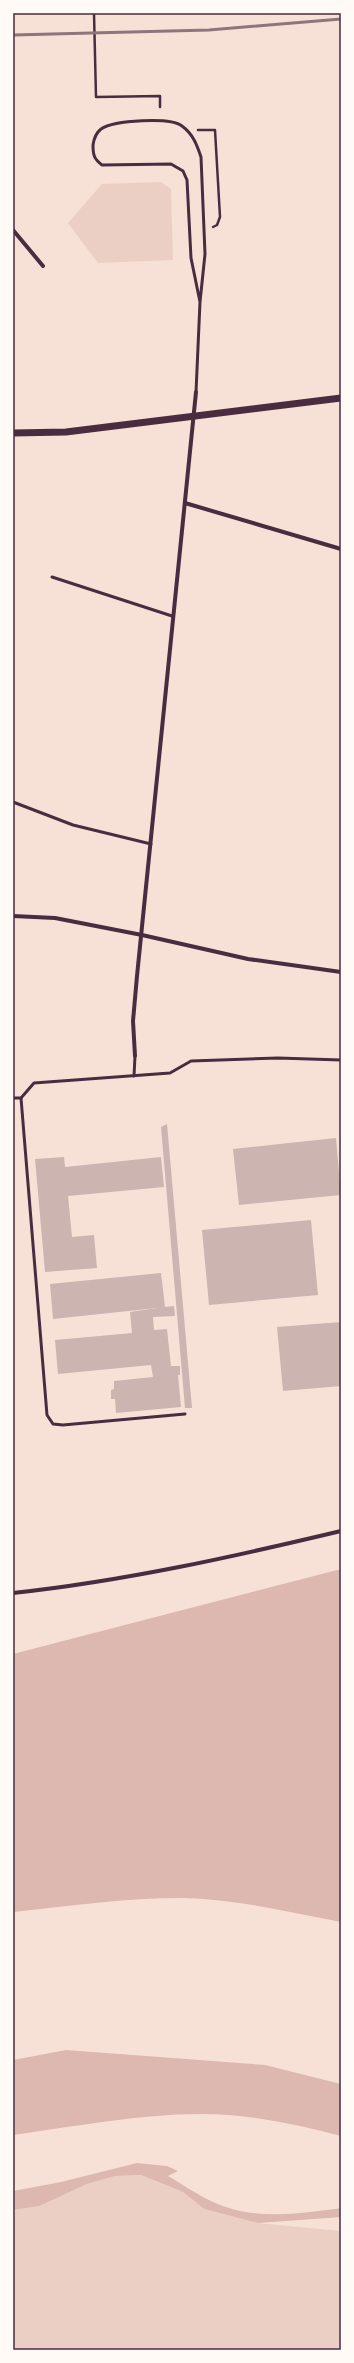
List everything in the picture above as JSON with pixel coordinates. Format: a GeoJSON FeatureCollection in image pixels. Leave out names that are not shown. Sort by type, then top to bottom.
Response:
{"type":"FeatureCollection","features":[{"type":"Feature","properties":{"kind":"street"},"geometry":{"type":"LineString","coordinates":[[13,230],[44,266]]}},
{"type":"Feature","properties":{"kind":"street"},"geometry":{"type":"LineString","coordinates":[[135,1056],[133,1021],[172,616],[196,392]]}},
{"type":"Feature","properties":{"kind":"street"},"geometry":{"type":"LineString","coordinates":[[13,433],[66,432],[341,398]]}},
{"type":"Feature","properties":{"kind":"street"},"geometry":{"type":"LineString","coordinates":[[185,503],[341,549]]}},
{"type":"Feature","properties":{"kind":"street"},"geometry":{"type":"LineString","coordinates":[[13,916],[55,918],[142,935],[248,959],[341,972]]}},
{"type":"Feature","properties":{"kind":"street"},"geometry":{"type":"LineString","coordinates":[[13,1593],[63,1587],[197,1565],[341,1531]]}},
{"type":"Feature","properties":{"kind":"lane"},"geometry":{"type":"LineString","coordinates":[[196,392],[200,302],[205,254],[201,157],[190,133],[176,122],[124,122],[101,129],[94,137],[93,153],[95,160],[102,166],[171,164],[183,171],[187,180],[191,258],[200,302]]}},
{"type":"Feature","properties":{"kind":"lane"},"geometry":{"type":"LineString","coordinates":[[52,577],[172,616]]}},
{"type":"Feature","properties":{"kind":"lane"},"geometry":{"type":"LineString","coordinates":[[13,802],[73,825],[151,844]]}},
{"type":"Feature","properties":{"kind":"lane"},"geometry":{"type":"LineString","coordinates":[[134,1076],[135,1056]]}},
{"type":"Feature","properties":{"kind":"lane"},"geometry":{"type":"LineString","coordinates":[[185,1414],[63,1425],[53,1424],[47,1415],[21,1098],[34,1083],[170,1073],[191,1060],[278,1058],[341,1060]]}},
{"type":"Feature","properties":{"kind":"lane"},"geometry":{"type":"LineString","coordinates":[[13,1098],[21,1098]]}},
{"type":"Feature","properties":{"kind":"path"},"geometry":{"type":"LineString","coordinates":[[94,13],[96,97],[160,96],[160,107]]}},
{"type":"Feature","properties":{"kind":"path"},"geometry":{"type":"LineString","coordinates":[[197,130],[215,130],[220,217],[217,225],[208,231]]}},
{"type":"Feature","properties":{"kind":"shaded area"},"geometry":{"type":"Polygon","coordinates":[[[161,182],[171,189],[173,260],[98,263],[68,223],[102,184],[161,182]]]}},
{"type":"Feature","properties":{"kind":"shaded area"},"geometry":{"type":"Polygon","coordinates":[[[341,1569],[341,1922],[242,1903],[182,1898],[119,1901],[13,1912],[13,1654],[341,1569]]]}},
{"type":"Feature","properties":{"kind":"shaded area"},"geometry":{"type":"Polygon","coordinates":[[[66,2050],[265,2065],[341,2084],[341,2136],[271,2120],[242,2116],[202,2114],[120,2120],[13,2135],[13,2060],[66,2050]]]}},
{"type":"Feature","properties":{"kind":"shaded area"},"geometry":{"type":"Polygon","coordinates":[[[137,2163],[167,2166],[178,2171],[168,2176],[211,2201],[242,2211],[259,2214],[291,2214],[341,2208],[341,2217],[258,2223],[204,2209],[183,2192],[141,2175],[115,2176],[87,2184],[40,2206],[13,2210],[13,2191],[61,2182],[137,2163]]]}},
{"type":"Feature","properties":{"kind":"shaded area"},"geometry":{"type":"Polygon","coordinates":[[[141,2175],[183,2192],[204,2209],[258,2223],[341,2231],[341,2350],[17,2350],[13,2345],[13,2210],[41,2206],[87,2184],[115,2176],[141,2175]]]}},
{"type":"Feature","properties":{"kind":"building"},"geometry":{"type":"Polygon","coordinates":[[[167,1124],[192,1408],[185,1408],[161,1127],[167,1124]]]}},
{"type":"Feature","properties":{"kind":"building"},"geometry":{"type":"Polygon","coordinates":[[[336,1138],[341,1195],[239,1205],[233,1149],[336,1138]]]}},
{"type":"Feature","properties":{"kind":"building"},"geometry":{"type":"Polygon","coordinates":[[[64,1157],[65,1167],[161,1157],[164,1187],[68,1196],[72,1237],[94,1235],[97,1268],[45,1272],[35,1159],[64,1157]]]}},
{"type":"Feature","properties":{"kind":"building"},"geometry":{"type":"Polygon","coordinates":[[[311,1220],[318,1295],[209,1305],[202,1230],[311,1220]]]}},
{"type":"Feature","properties":{"kind":"building"},"geometry":{"type":"Polygon","coordinates":[[[161,1273],[165,1307],[174,1306],[175,1316],[153,1317],[154,1330],[167,1329],[171,1366],[180,1366],[180,1375],[178,1375],[181,1407],[116,1413],[115,1399],[111,1399],[111,1390],[114,1389],[114,1381],[153,1377],[151,1365],[58,1374],[55,1340],[132,1333],[130,1312],[157,1308],[53,1319],[50,1284],[161,1273]]]}},
{"type":"Feature","properties":{"kind":"building"},"geometry":{"type":"Polygon","coordinates":[[[341,1322],[341,1386],[283,1391],[277,1327],[341,1322]]]}},
{"type":"Feature","properties":{"kind":"railway"},"geometry":{"type":"LineString","coordinates":[[13,35],[209,30],[341,19]]}}]}
